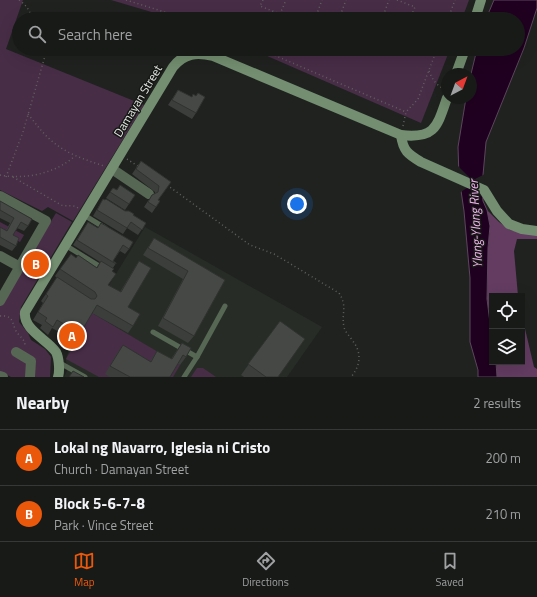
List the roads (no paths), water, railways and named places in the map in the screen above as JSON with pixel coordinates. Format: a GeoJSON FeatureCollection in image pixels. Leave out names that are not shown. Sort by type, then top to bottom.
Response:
{"type":"FeatureCollection","features":[{"type":"Feature","properties":{"kind":"street"},"geometry":{"type":"LineString","coordinates":[[478,12],[482,0]]}},
{"type":"Feature","properties":{"kind":"street","name":"Damayan Street"},"geometry":{"type":"LineString","coordinates":[[58,377],[56,352],[31,328],[24,317],[25,312],[50,278],[65,245],[84,214],[99,198],[112,169],[173,67],[182,58],[188,56]]}},
{"type":"Feature","properties":{"kind":"street","name":"Damayan Street"},"geometry":{"type":"LineString","coordinates":[[213,56],[401,135],[415,137],[427,135],[435,127],[446,104]]}},
{"type":"Feature","properties":{"kind":"street"},"geometry":{"type":"LineString","coordinates":[[458,68],[462,56]]}},
{"type":"Feature","properties":{"kind":"street"},"geometry":{"type":"LineString","coordinates":[[401,135],[402,146],[412,157],[420,162],[484,190],[497,211],[509,224],[522,229],[537,231]]}},
{"type":"Feature","properties":{"kind":"street"},"geometry":{"type":"LineString","coordinates":[[112,169],[149,194]]}},
{"type":"Feature","properties":{"kind":"street"},"geometry":{"type":"LineString","coordinates":[[0,196],[46,221],[0,301]]}},
{"type":"Feature","properties":{"kind":"street"},"geometry":{"type":"LineString","coordinates":[[0,256],[20,267]]}},
{"type":"Feature","properties":{"kind":"street"},"geometry":{"type":"LineString","coordinates":[[19,354],[31,362],[30,377]]}},
{"type":"Feature","properties":{"kind":"lane"},"geometry":{"type":"LineString","coordinates":[[84,214],[110,231]]}},
{"type":"Feature","properties":{"kind":"lane"},"geometry":{"type":"LineString","coordinates":[[65,245],[111,274]]}},
{"type":"Feature","properties":{"kind":"lane"},"geometry":{"type":"LineString","coordinates":[[184,377],[226,306]]}},
{"type":"Feature","properties":{"kind":"lane"},"geometry":{"type":"LineString","coordinates":[[153,332],[197,357]]}},
{"type":"Feature","properties":{"kind":"lane"},"geometry":{"type":"LineString","coordinates":[[58,362],[85,377]]}},
{"type":"Feature","properties":{"kind":"water"},"geometry":{"type":"Polygon","coordinates":[[[494,0],[537,0],[537,8],[525,45],[525,12],[489,12],[494,0]]]}},
{"type":"Feature","properties":{"kind":"water","name":"Ylang-Ylang River"},"geometry":{"type":"Polygon","coordinates":[[[475,56],[521,56],[486,142],[482,186],[483,201],[487,210],[490,226],[487,299],[489,315],[489,365],[496,365],[497,377],[478,377],[478,370],[470,342],[470,278],[464,211],[459,177],[458,147],[465,104],[477,104],[477,68],[472,68],[475,56]]]}},
{"type":"Feature","properties":{"kind":"place","name":"Block 5-6-7-8"},"geometry":{"type":"Point","coordinates":[36,264]}},
{"type":"Feature","properties":{"kind":"place","name":"Lokal ng Navarro, Iglesia ni Cristo"},"geometry":{"type":"Point","coordinates":[72,336]}}]}
